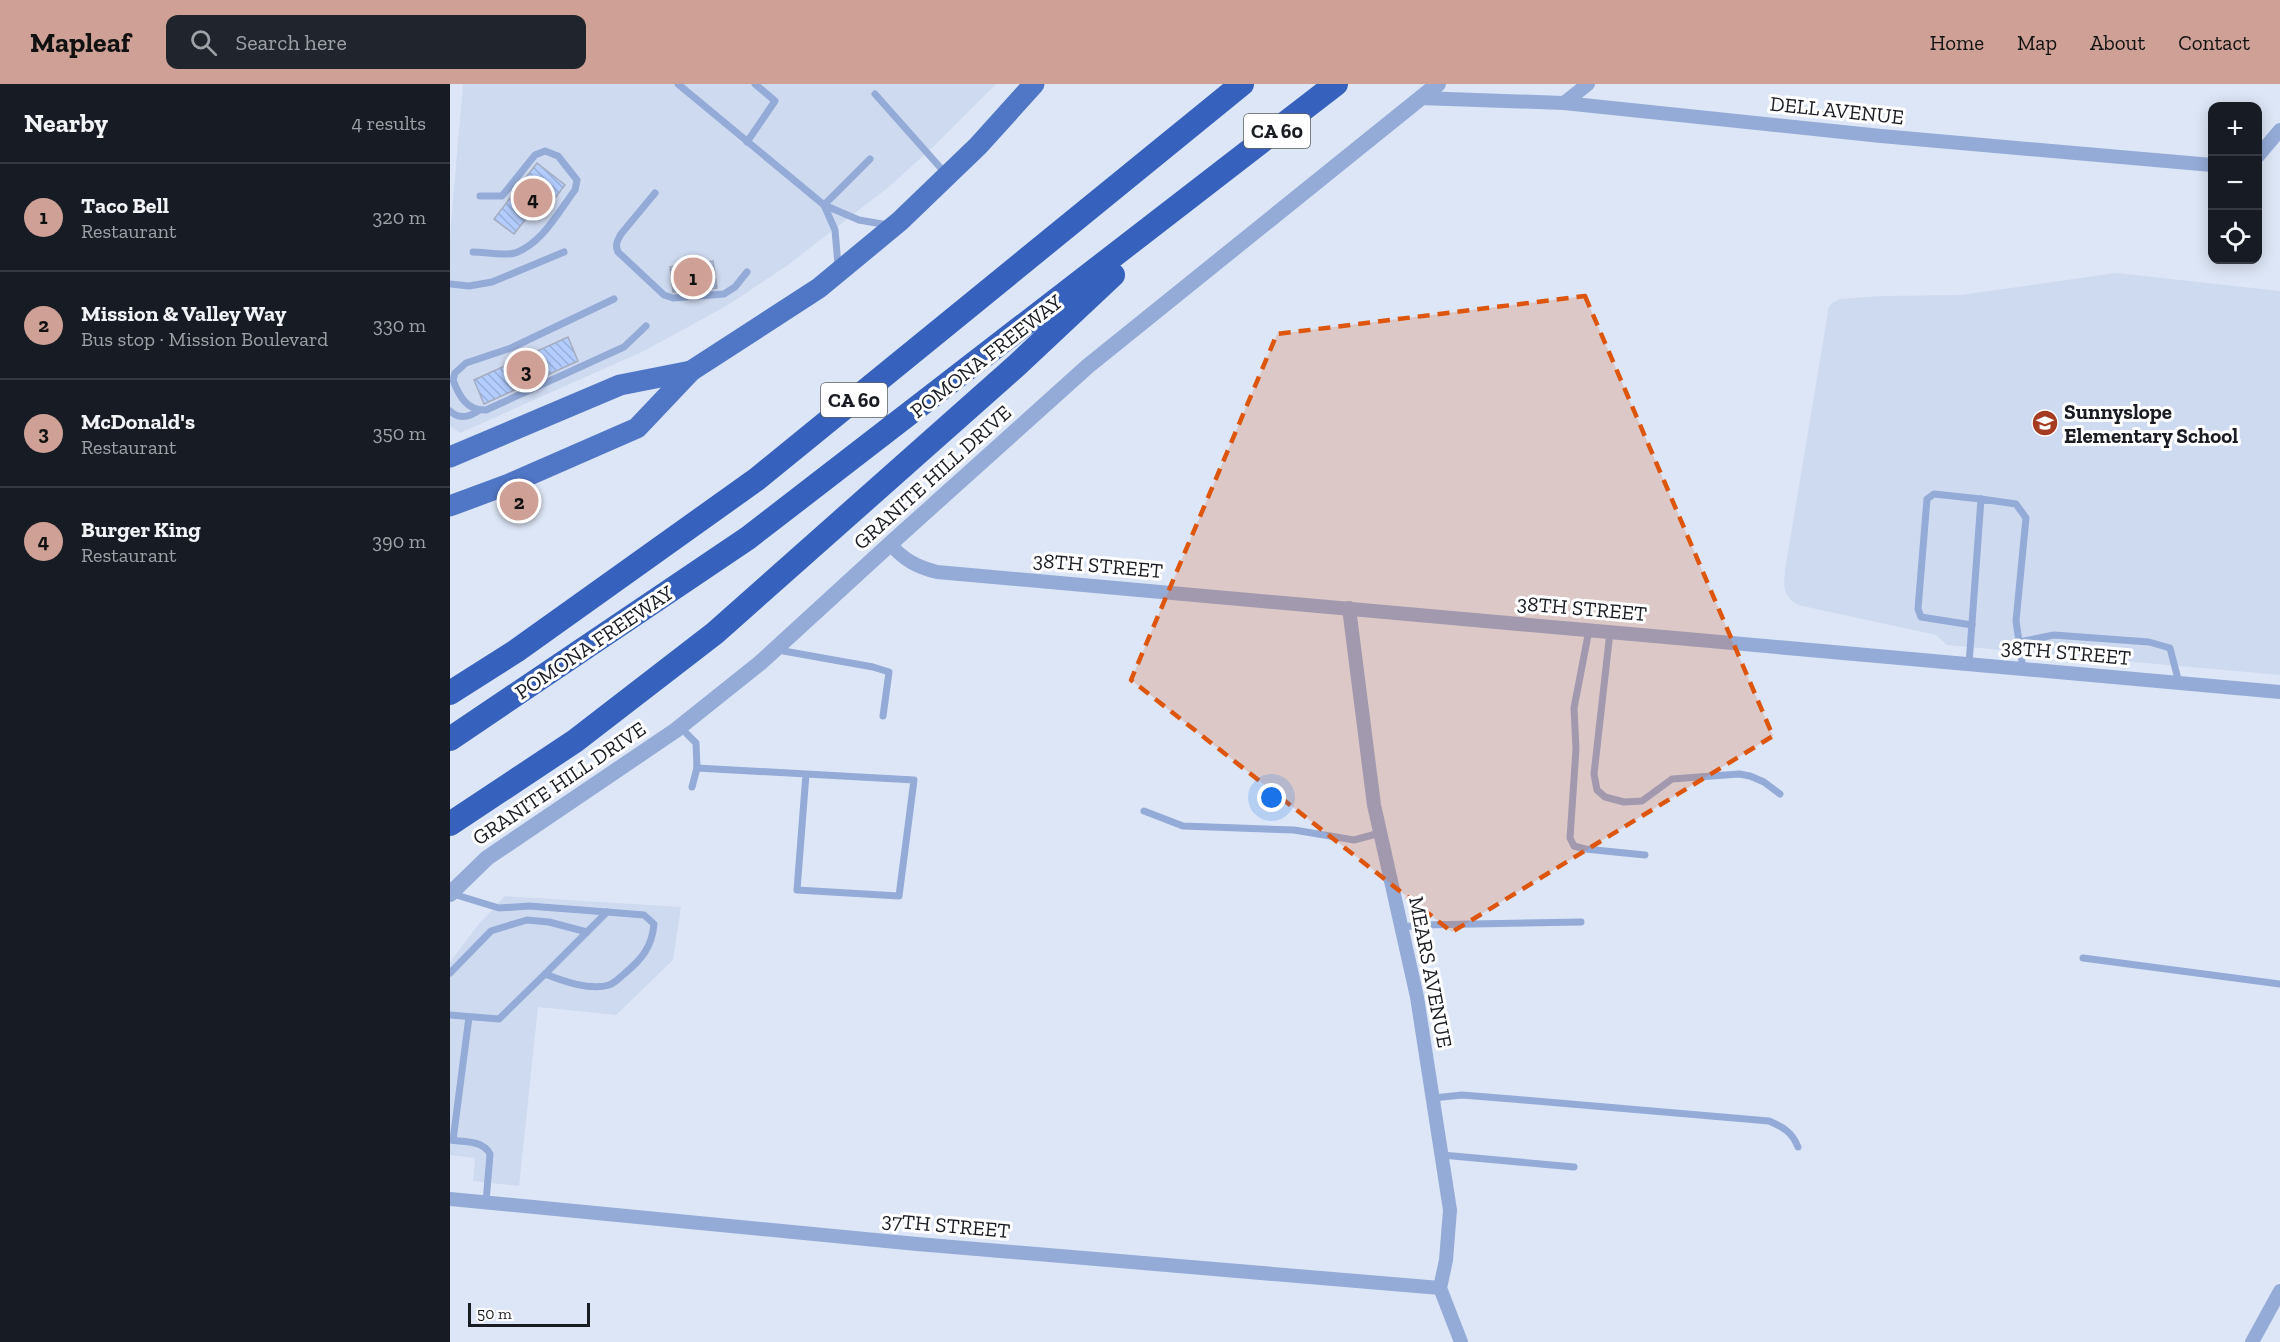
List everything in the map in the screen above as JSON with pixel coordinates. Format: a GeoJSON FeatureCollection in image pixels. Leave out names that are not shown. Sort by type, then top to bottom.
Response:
{"type":"FeatureCollection","features":[{"type":"Feature","properties":{"kind":"highway","name":"POMONA FREEWAY"},"geometry":{"type":"LineString","coordinates":[[450,693],[516,651],[757,479],[1242,84]]}},
{"type":"Feature","properties":{"kind":"highway","name":"POMONA FREEWAY"},"geometry":{"type":"LineString","coordinates":[[450,739],[748,538],[1336,84]]}},
{"type":"Feature","properties":{"kind":"highway"},"geometry":{"type":"LineString","coordinates":[[450,824],[575,741],[716,633],[1016,366],[1218,177]]}},
{"type":"Feature","properties":{"kind":"main road"},"geometry":{"type":"LineString","coordinates":[[450,506],[509,484],[637,428],[691,371],[819,288],[894,226],[978,146],[1034,84]]}},
{"type":"Feature","properties":{"kind":"main road"},"geometry":{"type":"LineString","coordinates":[[450,457],[620,385],[691,371]]}},
{"type":"Feature","properties":{"kind":"street","name":"GRANITE HILL DRIVE"},"geometry":{"type":"LineString","coordinates":[[450,893],[487,858],[680,727],[776,649],[1089,366],[1438,84]]}},
{"type":"Feature","properties":{"kind":"street"},"geometry":{"type":"LineString","coordinates":[[1564,103],[1588,84]]}},
{"type":"Feature","properties":{"kind":"street","name":"DELL AVENUE"},"geometry":{"type":"LineString","coordinates":[[1420,98],[1564,103],[1881,136],[2208,165]]}},
{"type":"Feature","properties":{"kind":"street"},"geometry":{"type":"LineString","coordinates":[[2262,152],[2280,130]]}},
{"type":"Feature","properties":{"kind":"street","name":"38TH STREET"},"geometry":{"type":"LineString","coordinates":[[890,544],[901,557],[914,565],[937,572],[2280,692]]}},
{"type":"Feature","properties":{"kind":"street","name":"MEARS AVENUE"},"geometry":{"type":"LineString","coordinates":[[1349,608],[1367,758],[1380,833],[1417,997],[1450,1210],[1446,1260],[1440,1288]]}},
{"type":"Feature","properties":{"kind":"street","name":"37TH STREET"},"geometry":{"type":"LineString","coordinates":[[450,1199],[977,1249],[1440,1288]]}},
{"type":"Feature","properties":{"kind":"street"},"geometry":{"type":"LineString","coordinates":[[1440,1288],[1461,1342]]}},
{"type":"Feature","properties":{"kind":"street"},"geometry":{"type":"LineString","coordinates":[[2252,1342],[2280,1291]]}},
{"type":"Feature","properties":{"kind":"lane"},"geometry":{"type":"LineString","coordinates":[[678,84],[824,205],[859,220],[894,226]]}},
{"type":"Feature","properties":{"kind":"lane"},"geometry":{"type":"LineString","coordinates":[[747,142],[775,100],[755,84]]}},
{"type":"Feature","properties":{"kind":"lane"},"geometry":{"type":"LineString","coordinates":[[875,94],[947,176]]}},
{"type":"Feature","properties":{"kind":"lane"},"geometry":{"type":"LineString","coordinates":[[473,252],[514,254],[528,246],[538,238],[575,190],[577,180],[558,156],[545,151],[535,155],[501,196],[480,196]]}},
{"type":"Feature","properties":{"kind":"lane"},"geometry":{"type":"LineString","coordinates":[[824,205],[870,159]]}},
{"type":"Feature","properties":{"kind":"lane"},"geometry":{"type":"LineString","coordinates":[[655,193],[621,234],[617,248],[618,252],[664,295],[680,298],[724,294],[735,287],[747,272]]}},
{"type":"Feature","properties":{"kind":"lane"},"geometry":{"type":"LineString","coordinates":[[824,205],[835,230],[838,273]]}},
{"type":"Feature","properties":{"kind":"lane"},"geometry":{"type":"LineString","coordinates":[[450,284],[469,286],[492,282],[564,252]]}},
{"type":"Feature","properties":{"kind":"lane"},"geometry":{"type":"LineString","coordinates":[[478,411],[469,407],[452,384],[455,373],[466,363],[511,348],[614,299]]}},
{"type":"Feature","properties":{"kind":"lane"},"geometry":{"type":"LineString","coordinates":[[450,411],[460,417],[471,416],[478,411],[486,410],[624,347],[646,326]]}},
{"type":"Feature","properties":{"kind":"lane"},"geometry":{"type":"LineString","coordinates":[[1972,625],[1921,617],[1918,609],[1927,499],[1934,494],[2016,504],[2026,518],[2016,621],[2023,669]]}},
{"type":"Feature","properties":{"kind":"lane"},"geometry":{"type":"LineString","coordinates":[[1969,664],[1981,500]]}},
{"type":"Feature","properties":{"kind":"lane"},"geometry":{"type":"LineString","coordinates":[[1589,630],[1574,708],[1576,749],[1570,838],[1574,846],[1585,849],[1645,855]]}},
{"type":"Feature","properties":{"kind":"lane"},"geometry":{"type":"LineString","coordinates":[[1610,632],[1594,774],[1597,790],[1605,797],[1623,802],[1641,801],[1672,779],[1739,774],[1764,782],[1780,794]]}},
{"type":"Feature","properties":{"kind":"lane"},"geometry":{"type":"LineString","coordinates":[[2019,642],[2054,635],[2149,642],[2170,648],[2179,683]]}},
{"type":"Feature","properties":{"kind":"lane"},"geometry":{"type":"LineString","coordinates":[[776,649],[889,672],[883,716]]}},
{"type":"Feature","properties":{"kind":"lane"},"geometry":{"type":"LineString","coordinates":[[680,727],[696,743],[697,768],[692,787]]}},
{"type":"Feature","properties":{"kind":"lane"},"geometry":{"type":"LineString","coordinates":[[697,768],[806,774],[914,780],[899,896],[797,890],[806,774]]}},
{"type":"Feature","properties":{"kind":"lane"},"geometry":{"type":"LineString","coordinates":[[1144,811],[1183,826],[1294,830],[1354,840],[1380,833]]}},
{"type":"Feature","properties":{"kind":"lane"},"geometry":{"type":"LineString","coordinates":[[450,893],[499,908],[539,907],[644,915],[654,924],[652,940],[641,959],[611,985],[596,986],[561,980],[545,974]]}},
{"type":"Feature","properties":{"kind":"lane"},"geometry":{"type":"LineString","coordinates":[[450,1015],[499,1019],[607,912]]}},
{"type":"Feature","properties":{"kind":"lane"},"geometry":{"type":"LineString","coordinates":[[450,973],[491,931],[527,920],[549,922],[587,932]]}},
{"type":"Feature","properties":{"kind":"lane"},"geometry":{"type":"LineString","coordinates":[[1402,927],[1581,922]]}},
{"type":"Feature","properties":{"kind":"lane"},"geometry":{"type":"LineString","coordinates":[[2084,958],[2280,984]]}},
{"type":"Feature","properties":{"kind":"lane"},"geometry":{"type":"LineString","coordinates":[[469,1017],[452,1140],[486,1146],[490,1154],[486,1202]]}},
{"type":"Feature","properties":{"kind":"lane"},"geometry":{"type":"LineString","coordinates":[[1433,1098],[1462,1095],[1512,1098],[1769,1121],[1794,1137],[1798,1147]]}},
{"type":"Feature","properties":{"kind":"lane"},"geometry":{"type":"LineString","coordinates":[[1442,1155],[1574,1167]]}},
{"type":"Feature","properties":{"kind":"highlighted area"},"geometry":{"type":"Polygon","coordinates":[[[1585,296],[1773,736],[1452,932],[1131,680],[1277,334],[1585,296]]]}},
{"type":"Feature","properties":{"kind":"shaded area"},"geometry":{"type":"Polygon","coordinates":[[[463,84],[996,84],[890,186],[788,265],[728,305],[644,351],[460,433],[450,426],[450,235],[463,84]]]}},
{"type":"Feature","properties":{"kind":"shaded area","name":"Sunnyslope Elementary School"},"geometry":{"type":"Polygon","coordinates":[[[2116,273],[2280,291],[2280,675],[1947,645],[1936,635],[1798,605],[1791,600],[1784,585],[1785,570],[1828,309],[1832,303],[1840,299],[1882,296],[1961,295],[2116,273]]]}},
{"type":"Feature","properties":{"kind":"shaded area"},"geometry":{"type":"Polygon","coordinates":[[[505,896],[681,907],[673,960],[616,1015],[538,1007],[519,1186],[473,1181],[475,1158],[450,1155],[450,962],[478,925],[505,896]]]}},
{"type":"Feature","properties":{"kind":"building"},"geometry":{"type":"Polygon","coordinates":[[[537,163],[565,185],[540,218],[532,211],[514,234],[494,219],[537,163]]]}},
{"type":"Feature","properties":{"kind":"building"},"geometry":{"type":"Polygon","coordinates":[[[713,261],[717,288],[673,292],[670,267],[713,261]]]}},
{"type":"Feature","properties":{"kind":"building"},"geometry":{"type":"Polygon","coordinates":[[[568,337],[578,361],[484,404],[474,380],[568,337]]]}},
{"type":"Feature","properties":{"kind":"place","name":"Burger King"},"geometry":{"type":"Point","coordinates":[533,198]}},
{"type":"Feature","properties":{"kind":"place","name":"Taco Bell"},"geometry":{"type":"Point","coordinates":[693,277]}},
{"type":"Feature","properties":{"kind":"place","name":"McDonald's"},"geometry":{"type":"Point","coordinates":[526,370]}},
{"type":"Feature","properties":{"kind":"place","name":"Sunnyslope Elementary School"},"geometry":{"type":"Point","coordinates":[2045,423]}},
{"type":"Feature","properties":{"kind":"place","name":"Mission & Valley Way"},"geometry":{"type":"Point","coordinates":[519,501]}}]}
